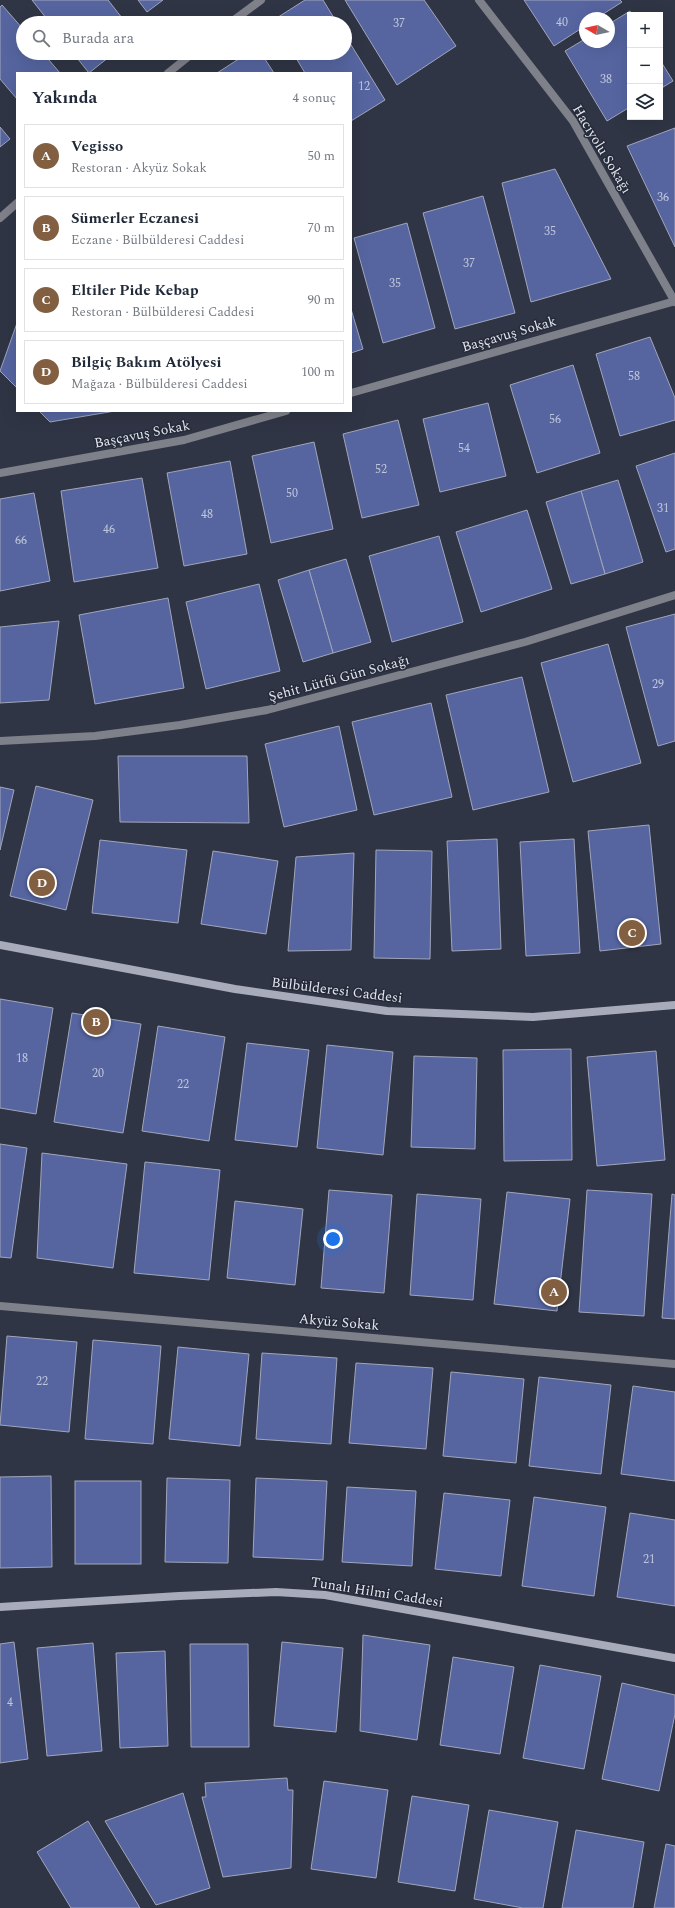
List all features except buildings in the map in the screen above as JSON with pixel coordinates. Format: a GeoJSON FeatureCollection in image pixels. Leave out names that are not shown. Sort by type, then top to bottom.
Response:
{"type":"FeatureCollection","features":[{"type":"Feature","properties":{"kind":"main road","name":"Bülbülderesi Caddesi"},"geometry":{"type":"LineString","coordinates":[[0,944],[235,989],[387,1011],[533,1017],[675,1005]]}},
{"type":"Feature","properties":{"kind":"main road","name":"Tunalı Hilmi Caddesi"},"geometry":{"type":"LineString","coordinates":[[0,1607],[261,1592],[325,1595],[675,1658]]}},
{"type":"Feature","properties":{"kind":"street"},"geometry":{"type":"LineString","coordinates":[[239,16],[261,0]]}},
{"type":"Feature","properties":{"kind":"street","name":"Hacıyolu Sokağı"},"geometry":{"type":"LineString","coordinates":[[479,0],[573,121],[675,302]]}},
{"type":"Feature","properties":{"kind":"street"},"geometry":{"type":"LineString","coordinates":[[169,72],[184,60]]}},
{"type":"Feature","properties":{"kind":"street"},"geometry":{"type":"LineString","coordinates":[[0,218],[16,204]]}},
{"type":"Feature","properties":{"kind":"street","name":"Başçavuş Sokak"},"geometry":{"type":"LineString","coordinates":[[352,393],[675,302]]}},
{"type":"Feature","properties":{"kind":"street","name":"Başçavuş Sokak"},"geometry":{"type":"LineString","coordinates":[[0,473],[184,440],[282,412]]}},
{"type":"Feature","properties":{"kind":"street","name":"Şehit Lütfü Gün Sokağı"},"geometry":{"type":"LineString","coordinates":[[0,741],[95,736],[180,725],[267,710],[525,642],[675,595]]}},
{"type":"Feature","properties":{"kind":"street","name":"Akyüz Sokak"},"geometry":{"type":"LineString","coordinates":[[0,1306],[675,1364]]}},
{"type":"Feature","properties":{"kind":"place","name":"Bilgiç Bakım Atölyesi"},"geometry":{"type":"Point","coordinates":[42,883]}},
{"type":"Feature","properties":{"kind":"place","name":"Eltiler Pide Kebap"},"geometry":{"type":"Point","coordinates":[632,933]}},
{"type":"Feature","properties":{"kind":"place","name":"Sümerler Eczanesi"},"geometry":{"type":"Point","coordinates":[96,1022]}},
{"type":"Feature","properties":{"kind":"place","name":"Vegisso"},"geometry":{"type":"Point","coordinates":[554,1292]}}]}
